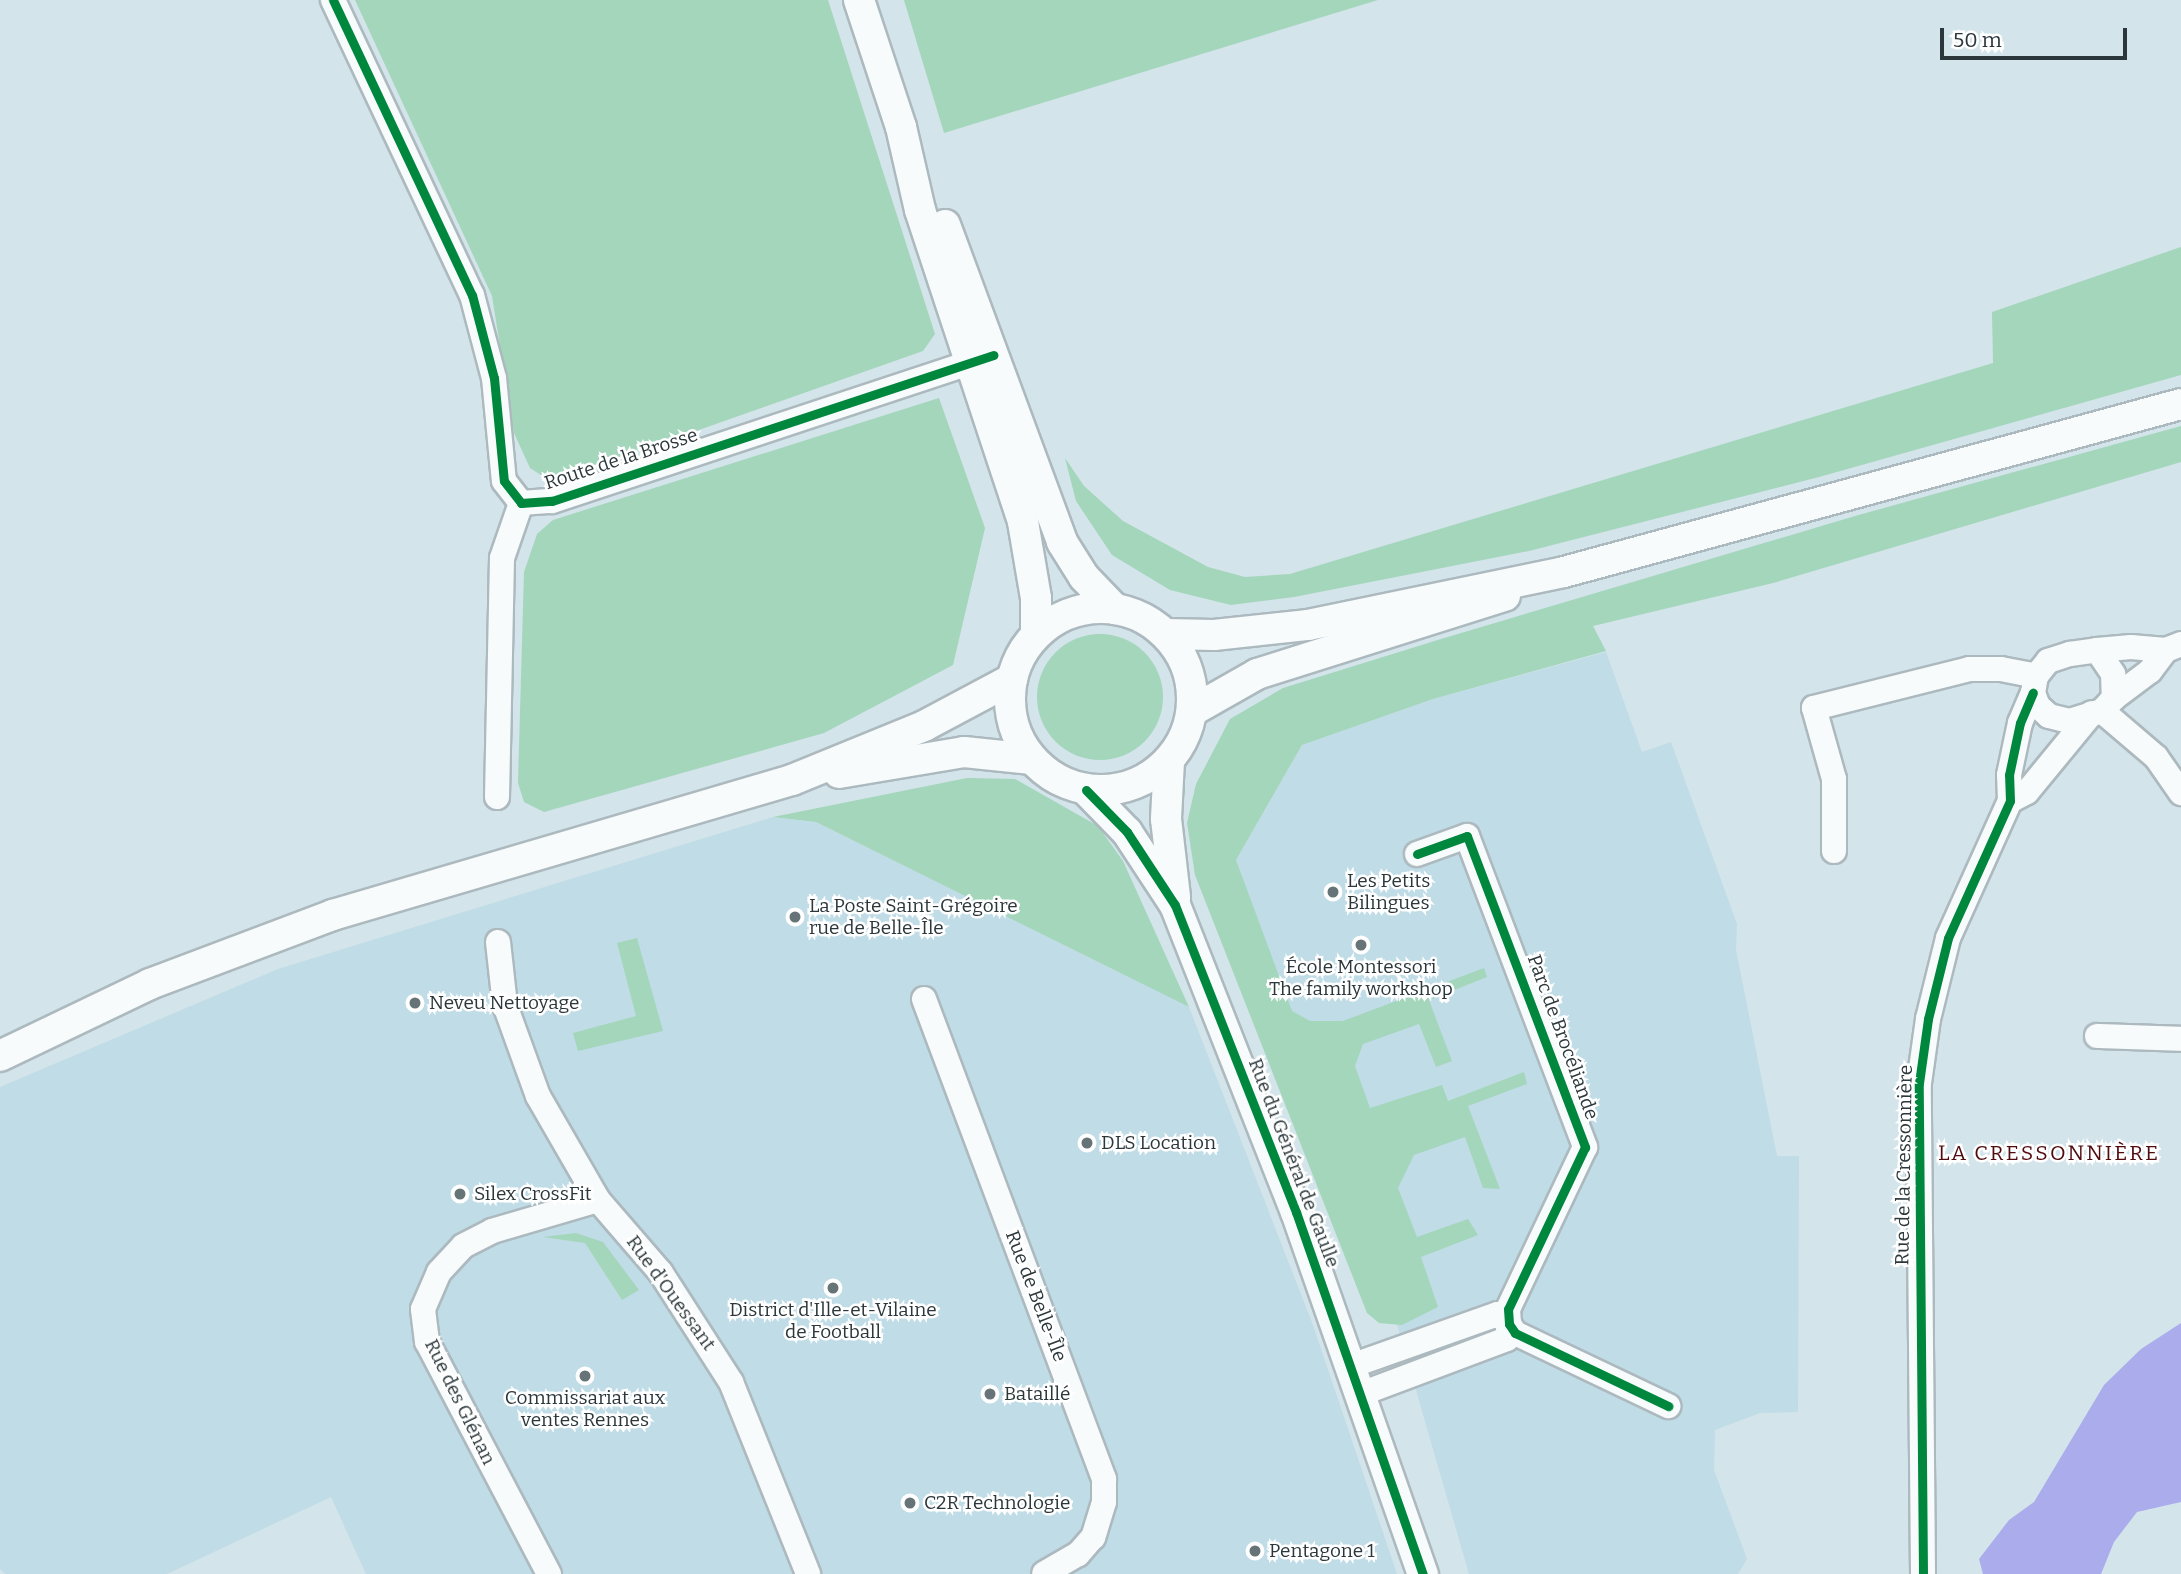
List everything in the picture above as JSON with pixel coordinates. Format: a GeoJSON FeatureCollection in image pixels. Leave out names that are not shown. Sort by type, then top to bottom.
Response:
{"type":"FeatureCollection","features":[{"type":"Feature","properties":{"kind":"main road"},"geometry":{"type":"LineString","coordinates":[[859,0],[901,127],[920,210],[981,359],[1062,542],[1084,577],[1115,609]]}},
{"type":"Feature","properties":{"kind":"main road"},"geometry":{"type":"LineString","coordinates":[[981,359],[1023,522],[1036,598],[1036,634],[1012,678],[1012,721],[1032,759],[1056,779],[1086,790],[1131,786],[1169,761],[1188,729],[1192,711],[1188,670],[1166,634],[1151,622],[1115,609],[1072,612],[1036,634]]}},
{"type":"Feature","properties":{"kind":"main road"},"geometry":{"type":"LineString","coordinates":[[1166,634],[1214,635],[1308,625],[1564,572],[2181,404]]}},
{"type":"Feature","properties":{"kind":"main road"},"geometry":{"type":"LineString","coordinates":[[1192,711],[1257,674],[1475,608],[1564,572]]}},
{"type":"Feature","properties":{"kind":"main road"},"geometry":{"type":"LineString","coordinates":[[0,1056],[163,979],[333,915],[792,779],[933,722],[1012,678]]}},
{"type":"Feature","properties":{"kind":"main road"},"geometry":{"type":"LineString","coordinates":[[792,779],[964,752],[1032,759]]}},
{"type":"Feature","properties":{"kind":"main road","name":"Rue du Général de Gaulle"},"geometry":{"type":"LineString","coordinates":[[1169,761],[1166,820],[1175,905]]}},
{"type":"Feature","properties":{"kind":"main road","name":"Rue du Général de Gaulle"},"geometry":{"type":"LineString","coordinates":[[1086,790],[1126,832],[1175,905],[1351,1366],[1423,1574]]}},
{"type":"Feature","properties":{"kind":"street"},"geometry":{"type":"LineString","coordinates":[[333,0],[472,295],[494,377],[503,481],[520,503],[502,558],[497,797]]}},
{"type":"Feature","properties":{"kind":"street","name":"Route de la Brosse"},"geometry":{"type":"LineString","coordinates":[[520,503],[552,501],[981,359]]}},
{"type":"Feature","properties":{"kind":"street","name":"Rue de la Cressonnière"},"geometry":{"type":"LineString","coordinates":[[1923,1574],[1919,1083],[1927,1019],[1948,938],[2010,801],[2009,775],[2020,723],[2034,685],[2048,662],[2097,650],[2173,647]]}},
{"type":"Feature","properties":{"kind":"street","name":"Rue de la Cressonnière"},"geometry":{"type":"LineString","coordinates":[[2010,801],[2026,792],[2102,707],[2150,671],[2173,647]]}},
{"type":"Feature","properties":{"kind":"street"},"geometry":{"type":"LineString","coordinates":[[2097,650],[2113,674],[2102,707],[2156,757],[2181,793]]}},
{"type":"Feature","properties":{"kind":"street"},"geometry":{"type":"LineString","coordinates":[[1834,851],[1834,779],[1814,708],[1969,668],[2001,668],[2034,685]]}},
{"type":"Feature","properties":{"kind":"street","name":"Rue de la Cressonnière"},"geometry":{"type":"LineString","coordinates":[[2034,685],[2049,716],[2069,720],[2102,707]]}},
{"type":"Feature","properties":{"kind":"street","name":"Parc de Brocéliande"},"geometry":{"type":"LineString","coordinates":[[1417,854],[1467,836],[1585,1147],[1508,1309],[1509,1324]]}},
{"type":"Feature","properties":{"kind":"street","name":"Rue d'Ouessant"},"geometry":{"type":"LineString","coordinates":[[498,942],[505,1005],[538,1096],[598,1200],[661,1273],[731,1382],[808,1574]]}},
{"type":"Feature","properties":{"kind":"street","name":"Rue de Belle-Île"},"geometry":{"type":"LineString","coordinates":[[924,999],[1104,1479],[1104,1502],[1093,1536],[1078,1554],[1044,1574]]}},
{"type":"Feature","properties":{"kind":"street"},"geometry":{"type":"LineString","coordinates":[[2097,1036],[2181,1039]]}},
{"type":"Feature","properties":{"kind":"street","name":"Rue des Glénan"},"geometry":{"type":"LineString","coordinates":[[549,1574],[427,1342],[423,1309],[439,1272],[463,1246],[492,1231],[598,1200]]}},
{"type":"Feature","properties":{"kind":"street"},"geometry":{"type":"LineString","coordinates":[[1351,1366],[1498,1314],[1515,1333],[1668,1406]]}},
{"type":"Feature","properties":{"kind":"street"},"geometry":{"type":"LineString","coordinates":[[1361,1394],[1507,1339],[1509,1324]]}},
{"type":"Feature","properties":{"kind":"shaded area"},"geometry":{"type":"Polygon","coordinates":[[[1606,652],[1642,752],[1671,742],[1737,924],[1736,950],[1777,1156],[1799,1156],[1798,1412],[1760,1413],[1715,1430],[1714,1470],[1747,1559],[1738,1574],[1469,1574],[1396,1321],[1236,860],[1302,745],[1433,699],[1606,652]]]}},
{"type":"Feature","properties":{"kind":"shaded area"},"geometry":{"type":"Polygon","coordinates":[[[773,817],[816,822],[1189,1007],[1313,1325],[1397,1574],[366,1574],[331,1497],[167,1574],[5,1574],[0,1569],[0,1087],[278,969],[773,817]]]}},
{"type":"Feature","properties":{"kind":"green space"},"geometry":{"type":"Polygon","coordinates":[[[355,0],[828,0],[935,334],[923,351],[574,474],[544,477],[530,468],[514,433],[492,296],[355,0]]]}},
{"type":"Feature","properties":{"kind":"green space"},"geometry":{"type":"Polygon","coordinates":[[[904,0],[1378,0],[944,133],[904,0]]]}},
{"type":"Feature","properties":{"kind":"green space"},"geometry":{"type":"Polygon","coordinates":[[[2181,247],[2181,375],[1819,477],[1529,551],[1294,597],[1231,605],[1170,590],[1112,555],[1076,501],[1065,458],[1084,486],[1123,521],[1208,567],[1245,577],[1290,574],[1993,363],[1992,312],[2181,247]]]}},
{"type":"Feature","properties":{"kind":"green space"},"geometry":{"type":"Polygon","coordinates":[[[939,398],[985,528],[953,665],[824,733],[544,812],[524,802],[518,783],[524,572],[537,534],[553,520],[939,398]]]}},
{"type":"Feature","properties":{"kind":"green space"},"geometry":{"type":"Polygon","coordinates":[[[2181,426],[2181,462],[1773,583],[1593,626],[1606,651],[1433,699],[1302,745],[1236,860],[1292,1011],[1310,1021],[1343,1021],[1484,968],[1487,977],[1429,1000],[1452,1061],[1436,1067],[1419,1024],[1363,1044],[1355,1066],[1370,1108],[1442,1085],[1448,1101],[1524,1072],[1527,1084],[1468,1106],[1500,1189],[1483,1188],[1465,1137],[1414,1155],[1398,1188],[1417,1237],[1468,1219],[1478,1235],[1421,1257],[1438,1307],[1402,1325],[1379,1323],[1367,1313],[1195,875],[1187,823],[1196,784],[1230,719],[1283,688],[1441,639],[1855,516],[2181,426]]]}},
{"type":"Feature","properties":{"kind":"green space"},"geometry":{"type":"Polygon","coordinates":[[[1100,634],[1124,639],[1144,653],[1158,673],[1163,697],[1158,721],[1144,741],[1124,755],[1100,760],[1076,755],[1056,741],[1042,721],[1037,697],[1042,673],[1056,653],[1076,639],[1100,634]]]}},
{"type":"Feature","properties":{"kind":"green space"},"geometry":{"type":"Polygon","coordinates":[[[967,778],[1015,779],[1098,826],[1123,861],[1189,1007],[816,822],[773,817],[967,778]]]}},
{"type":"Feature","properties":{"kind":"green space"},"geometry":{"type":"Polygon","coordinates":[[[637,938],[663,1031],[578,1051],[573,1033],[636,1016],[617,943],[637,938]]]}},
{"type":"Feature","properties":{"kind":"green space"},"geometry":{"type":"Polygon","coordinates":[[[576,1233],[603,1242],[639,1290],[622,1300],[585,1243],[543,1237],[576,1233]]]}},
{"type":"Feature","properties":{"kind":"water"},"geometry":{"type":"Polygon","coordinates":[[[2181,1323],[2181,1502],[2137,1512],[2114,1542],[2101,1574],[1983,1574],[1979,1559],[2009,1520],[2034,1502],[2104,1385],[2141,1349],[2181,1323]]]}},
{"type":"Feature","properties":{"kind":"cycle path"},"geometry":{"type":"LineString","coordinates":[[333,0],[472,295],[494,378],[504,481],[521,503],[552,501],[994,355]]}},
{"type":"Feature","properties":{"kind":"cycle path"},"geometry":{"type":"LineString","coordinates":[[1923,1574],[1919,1083],[1928,1019],[1948,938],[2010,801],[2009,775],[2020,723],[2033,693]]}},
{"type":"Feature","properties":{"kind":"cycle path"},"geometry":{"type":"LineString","coordinates":[[1086,790],[1127,832],[1175,905],[1296,1212],[1423,1574]]}},
{"type":"Feature","properties":{"kind":"cycle path"},"geometry":{"type":"LineString","coordinates":[[1417,854],[1467,836],[1585,1147],[1508,1309],[1509,1324],[1515,1333],[1668,1406]]}},
{"type":"Feature","properties":{"kind":"place","name":"Les Petits Bilingues"},"geometry":{"type":"Point","coordinates":[1333,892]}},
{"type":"Feature","properties":{"kind":"place","name":"La Poste Saint-Grégoire rue de Belle-Île"},"geometry":{"type":"Point","coordinates":[795,917]}},
{"type":"Feature","properties":{"kind":"place","name":"École Montessori The family workshop"},"geometry":{"type":"Point","coordinates":[1361,945]}},
{"type":"Feature","properties":{"kind":"place","name":"Neveu Nettoyage"},"geometry":{"type":"Point","coordinates":[415,1003]}},
{"type":"Feature","properties":{"kind":"place","name":"DLS Location"},"geometry":{"type":"Point","coordinates":[1087,1143]}},
{"type":"Feature","properties":{"kind":"place","name":"Silex CrossFit"},"geometry":{"type":"Point","coordinates":[460,1194]}},
{"type":"Feature","properties":{"kind":"place","name":"District d'Ille-et-Vilaine de Football"},"geometry":{"type":"Point","coordinates":[833,1288]}},
{"type":"Feature","properties":{"kind":"place","name":"Commissariat aux ventes Rennes"},"geometry":{"type":"Point","coordinates":[585,1376]}},
{"type":"Feature","properties":{"kind":"place","name":"Bataillé"},"geometry":{"type":"Point","coordinates":[990,1394]}},
{"type":"Feature","properties":{"kind":"place","name":"C2R Technologie"},"geometry":{"type":"Point","coordinates":[910,1503]}},
{"type":"Feature","properties":{"kind":"place","name":"Pentagone 1"},"geometry":{"type":"Point","coordinates":[1255,1551]}},
{"type":"Feature","properties":{"kind":"district","name":"LA CRESSONNIÈRE"},"geometry":{"type":"Point","coordinates":[2049,1153]}}]}
